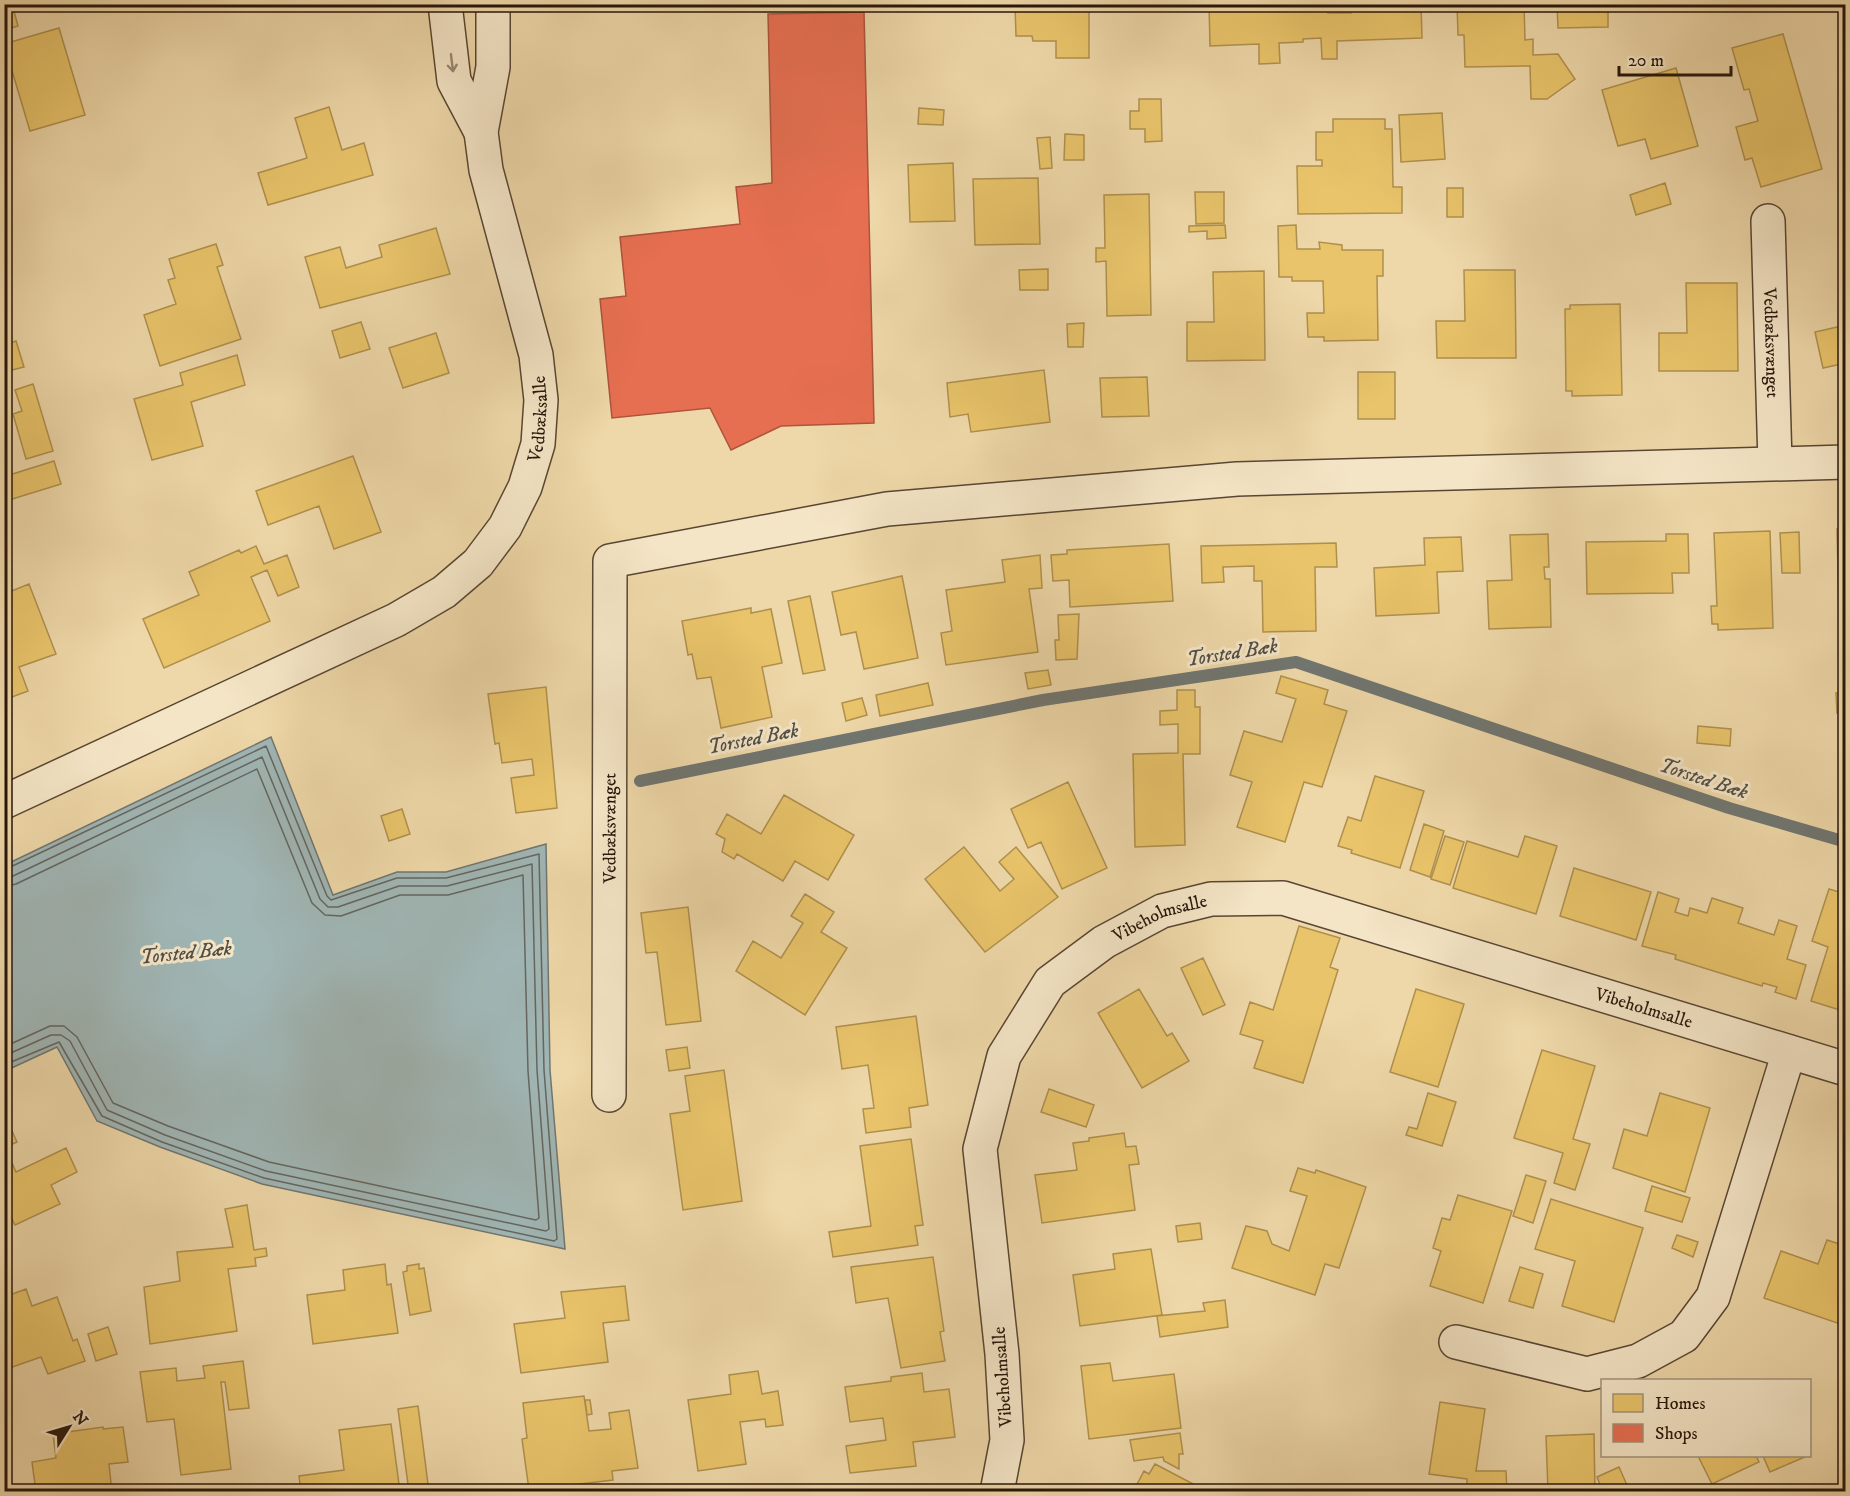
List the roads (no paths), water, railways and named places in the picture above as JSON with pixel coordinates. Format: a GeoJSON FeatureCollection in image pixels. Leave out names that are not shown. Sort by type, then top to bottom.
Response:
{"type":"FeatureCollection","features":[{"type":"Feature","properties":{"kind":"street","name":"Vedbæksalle"},"geometry":{"type":"LineString","coordinates":[[445,4],[454,81],[481,132]]}},
{"type":"Feature","properties":{"kind":"street","name":"Vedbæksalle"},"geometry":{"type":"LineString","coordinates":[[4,802],[396,620],[444,592],[478,562],[505,527],[525,487],[538,444],[541,399],[536,355],[486,170],[481,132],[493,67],[492,4]]}},
{"type":"Feature","properties":{"kind":"street","name":"Vedbæksvænget"},"geometry":{"type":"LineString","coordinates":[[609,1095],[610,561],[887,509],[1225,480],[1775,463],[1768,221]]}},
{"type":"Feature","properties":{"kind":"street"},"geometry":{"type":"LineString","coordinates":[[1775,463],[1845,462]]}},
{"type":"Feature","properties":{"kind":"street","name":"Vibeholmsalle"},"geometry":{"type":"LineString","coordinates":[[997,1491],[1007,1440],[1002,1354],[980,1149],[1004,1056],[1050,982],[1104,942],[1162,911],[1211,899],[1283,898],[1845,1069]]}},
{"type":"Feature","properties":{"kind":"street"},"geometry":{"type":"LineString","coordinates":[[1456,1342],[1587,1374],[1638,1361],[1684,1336],[1713,1297],[1789,1052]]}},
{"type":"Feature","properties":{"kind":"water"},"geometry":{"type":"Polygon","coordinates":[[[271,737],[333,895],[397,872],[446,872],[546,844],[550,1070],[565,1249],[262,1184],[160,1147],[97,1121],[57,1047],[5,1071],[5,865],[271,737]]]}},
{"type":"Feature","properties":{"kind":"waterway","name":"Torsted Bæk"},"geometry":{"type":"LineString","coordinates":[[640,781],[1043,700],[1296,662],[1729,808],[1846,842]]}}]}
